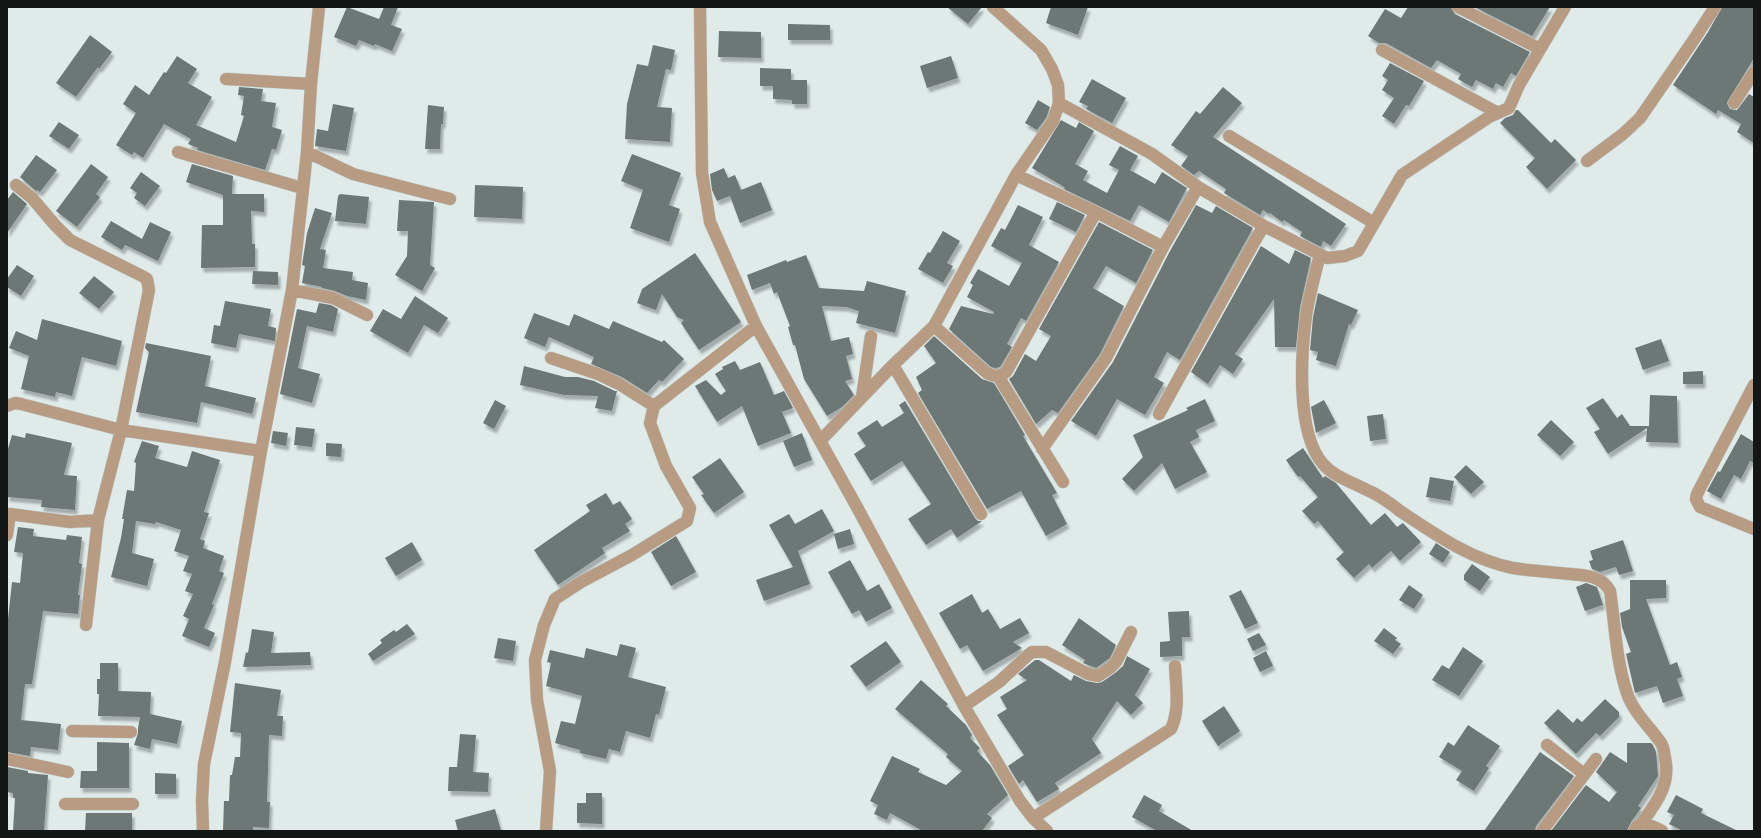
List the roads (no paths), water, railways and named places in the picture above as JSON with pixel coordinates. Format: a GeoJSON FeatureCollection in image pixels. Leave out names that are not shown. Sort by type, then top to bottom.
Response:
{"type":"FeatureCollection","features":[{"type":"Feature","properties":{"kind":"street"},"geometry":{"type":"LineString","coordinates":[[203,831],[202,800],[204,764],[292,290],[307,152],[311,84],[319,7]]}},
{"type":"Feature","properties":{"kind":"street"},"geometry":{"type":"LineString","coordinates":[[700,7],[702,173],[710,222],[756,326],[820,440],[964,706],[1020,801],[1033,818],[1047,831]]}},
{"type":"Feature","properties":{"kind":"street"},"geometry":{"type":"LineString","coordinates":[[820,440],[934,326],[1016,175],[1053,121],[1059,103],[1056,80],[1052,69],[1041,50],[993,7]]}},
{"type":"Feature","properties":{"kind":"street"},"geometry":{"type":"LineString","coordinates":[[1458,7],[1472,11],[1540,49]]}},
{"type":"Feature","properties":{"kind":"street"},"geometry":{"type":"LineString","coordinates":[[1059,103],[1152,154],[1198,187],[1264,226],[1327,258],[1345,256],[1358,251],[1402,175],[1489,117],[1509,108],[1519,85],[1565,7]]}},
{"type":"Feature","properties":{"kind":"street"},"geometry":{"type":"LineString","coordinates":[[1587,161],[1623,134],[1640,118],[1715,7]]}},
{"type":"Feature","properties":{"kind":"street"},"geometry":{"type":"LineString","coordinates":[[1382,50],[1498,113]]}},
{"type":"Feature","properties":{"kind":"street"},"geometry":{"type":"LineString","coordinates":[[1734,103],[1754,72]]}},
{"type":"Feature","properties":{"kind":"street"},"geometry":{"type":"LineString","coordinates":[[226,79],[311,84]]}},
{"type":"Feature","properties":{"kind":"street"},"geometry":{"type":"LineString","coordinates":[[1229,136],[1374,223]]}},
{"type":"Feature","properties":{"kind":"street"},"geometry":{"type":"LineString","coordinates":[[178,152],[302,188]]}},
{"type":"Feature","properties":{"kind":"street"},"geometry":{"type":"LineString","coordinates":[[307,152],[352,174],[450,199]]}},
{"type":"Feature","properties":{"kind":"street"},"geometry":{"type":"LineString","coordinates":[[1016,175],[1096,212],[1163,247]]}},
{"type":"Feature","properties":{"kind":"street"},"geometry":{"type":"LineString","coordinates":[[16,185],[32,198],[70,240],[147,279],[149,290],[121,430],[98,520],[86,625]]}},
{"type":"Feature","properties":{"kind":"street"},"geometry":{"type":"LineString","coordinates":[[1042,449],[1106,358],[1163,247],[1198,187]]}},
{"type":"Feature","properties":{"kind":"street"},"geometry":{"type":"LineString","coordinates":[[934,326],[987,373],[998,376],[1006,372],[1096,212]]}},
{"type":"Feature","properties":{"kind":"street"},"geometry":{"type":"LineString","coordinates":[[1159,414],[1264,226]]}},
{"type":"Feature","properties":{"kind":"street"},"geometry":{"type":"LineString","coordinates":[[1320,254],[1306,316],[1303,352],[1304,414],[1309,437],[1316,453],[1323,464],[1331,471],[1380,498],[1451,544],[1486,559],[1512,567],[1580,575],[1597,579],[1605,584],[1610,591],[1620,665],[1627,695],[1642,719],[1663,745],[1667,765],[1661,796],[1637,827]]}},
{"type":"Feature","properties":{"kind":"street"},"geometry":{"type":"LineString","coordinates":[[292,290],[333,298],[367,316]]}},
{"type":"Feature","properties":{"kind":"street"},"geometry":{"type":"LineString","coordinates":[[546,831],[550,771],[537,700],[535,660],[544,625],[555,599],[581,582],[632,555],[687,521],[690,508],[666,466],[650,423],[654,406],[756,326]]}},
{"type":"Feature","properties":{"kind":"street"},"geometry":{"type":"LineString","coordinates":[[862,397],[871,336]]}},
{"type":"Feature","properties":{"kind":"street"},"geometry":{"type":"LineString","coordinates":[[551,358],[598,374],[619,384],[654,406]]}},
{"type":"Feature","properties":{"kind":"street"},"geometry":{"type":"LineString","coordinates":[[894,365],[981,514]]}},
{"type":"Feature","properties":{"kind":"street"},"geometry":{"type":"LineString","coordinates":[[998,376],[1063,482]]}},
{"type":"Feature","properties":{"kind":"street"},"geometry":{"type":"LineString","coordinates":[[1754,385],[1696,494],[1696,499],[1700,507],[1754,529]]}},
{"type":"Feature","properties":{"kind":"street"},"geometry":{"type":"LineString","coordinates":[[7,406],[15,403],[21,404],[121,430],[261,451]]}},
{"type":"Feature","properties":{"kind":"street"},"geometry":{"type":"LineString","coordinates":[[7,535],[8,514],[70,522],[98,520]]}},
{"type":"Feature","properties":{"kind":"street"},"geometry":{"type":"LineString","coordinates":[[964,706],[999,682],[1032,652],[1046,652],[1088,674],[1098,676],[1116,662],[1131,632]]}},
{"type":"Feature","properties":{"kind":"street"},"geometry":{"type":"LineString","coordinates":[[1033,818],[1171,729],[1175,720],[1177,708],[1175,666]]}},
{"type":"Feature","properties":{"kind":"street"},"geometry":{"type":"LineString","coordinates":[[72,731],[131,732]]}},
{"type":"Feature","properties":{"kind":"street"},"geometry":{"type":"LineString","coordinates":[[1547,745],[1584,774]]}},
{"type":"Feature","properties":{"kind":"street"},"geometry":{"type":"LineString","coordinates":[[7,759],[68,772]]}},
{"type":"Feature","properties":{"kind":"street"},"geometry":{"type":"LineString","coordinates":[[1542,831],[1596,759]]}},
{"type":"Feature","properties":{"kind":"street"},"geometry":{"type":"LineString","coordinates":[[65,804],[133,804]]}},
{"type":"Feature","properties":{"kind":"street"},"geometry":{"type":"LineString","coordinates":[[1637,827],[1650,824],[1662,831]]}}]}
